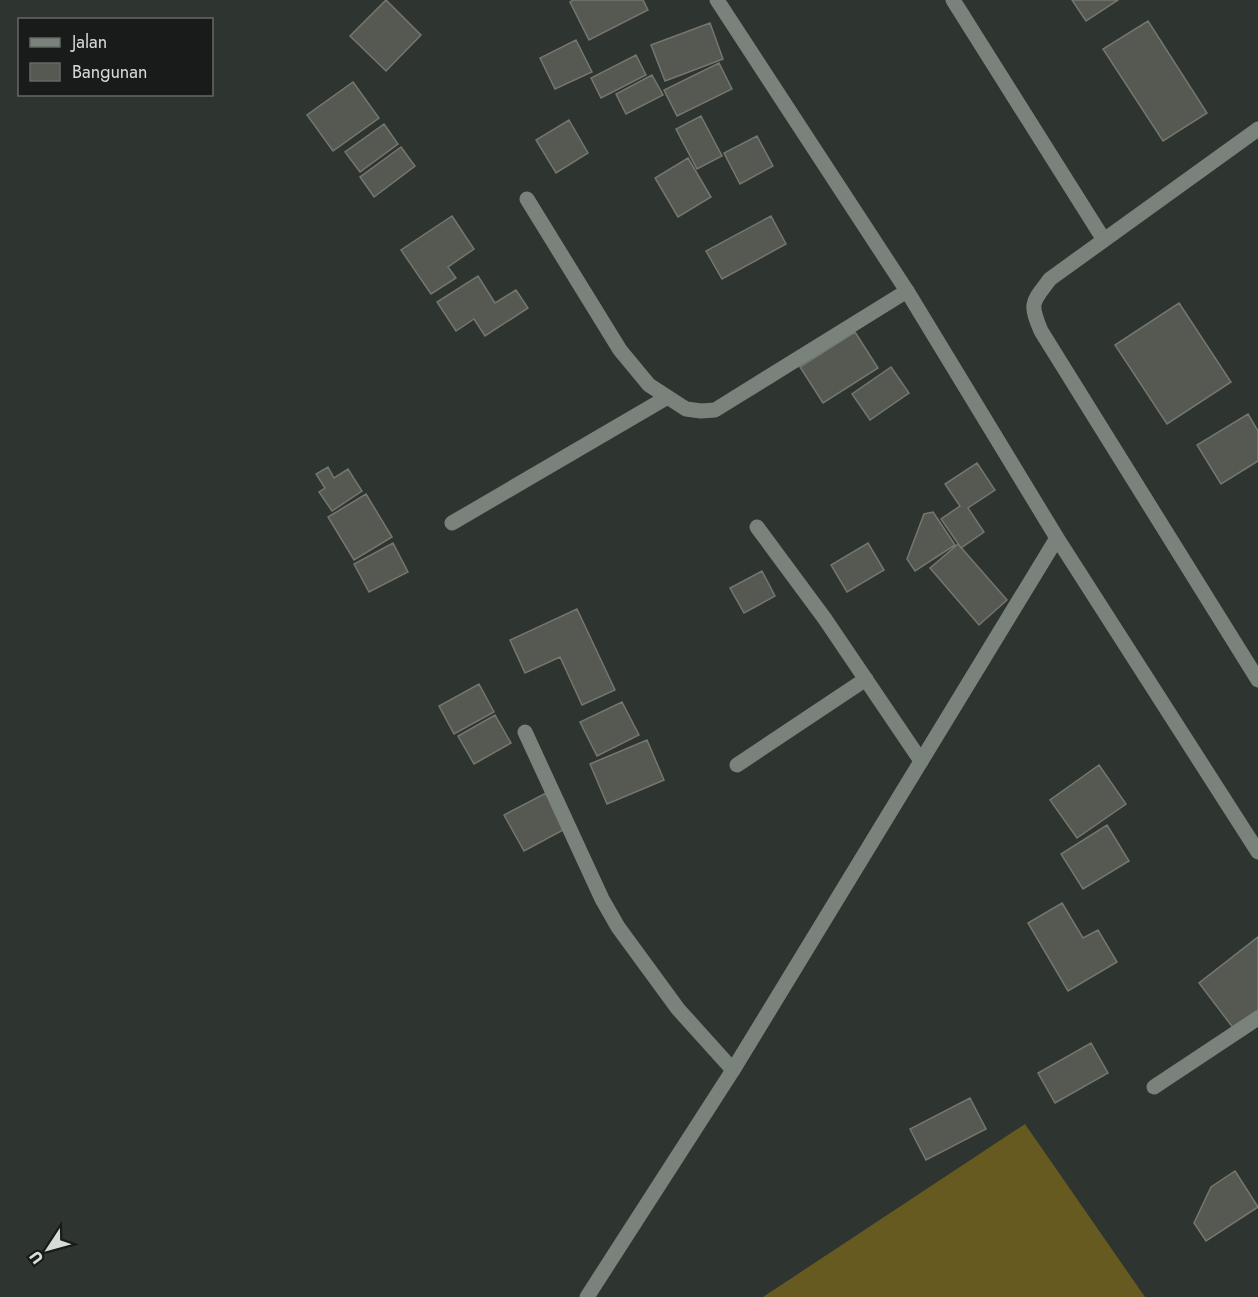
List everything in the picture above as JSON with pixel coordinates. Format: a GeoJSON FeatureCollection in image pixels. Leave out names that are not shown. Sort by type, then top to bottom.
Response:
{"type":"FeatureCollection","features":[{"type":"Feature","properties":{"kind":"street"},"geometry":{"type":"LineString","coordinates":[[717,0],[907,291],[1057,538],[1258,852]]}},
{"type":"Feature","properties":{"kind":"street"},"geometry":{"type":"LineString","coordinates":[[953,0],[1104,240]]}},
{"type":"Feature","properties":{"kind":"street"},"geometry":{"type":"LineString","coordinates":[[1258,129],[1050,279],[1033,301],[1041,331],[1258,680]]}},
{"type":"Feature","properties":{"kind":"street"},"geometry":{"type":"LineString","coordinates":[[528,199],[620,350],[649,385],[686,409],[715,410],[907,291]]}},
{"type":"Feature","properties":{"kind":"street"},"geometry":{"type":"LineString","coordinates":[[452,523],[666,398]]}},
{"type":"Feature","properties":{"kind":"street"},"geometry":{"type":"LineString","coordinates":[[757,527],[825,619],[921,761]]}},
{"type":"Feature","properties":{"kind":"street"},"geometry":{"type":"LineString","coordinates":[[587,1297],[733,1070],[1057,538]]}},
{"type":"Feature","properties":{"kind":"street"},"geometry":{"type":"LineString","coordinates":[[737,765],[866,680]]}},
{"type":"Feature","properties":{"kind":"street"},"geometry":{"type":"LineString","coordinates":[[525,732],[598,890],[618,927],[678,1009],[733,1070]]}},
{"type":"Feature","properties":{"kind":"street"},"geometry":{"type":"LineString","coordinates":[[1154,1087],[1258,1018]]}},
{"type":"Feature","properties":{"kind":"shaded area"},"geometry":{"type":"Polygon","coordinates":[[[1025,1124],[1145,1297],[763,1297],[1025,1124]]]}},
{"type":"Feature","properties":{"kind":"building"},"geometry":{"type":"Polygon","coordinates":[[[386,0],[421,35],[386,71],[350,36],[386,0]]]}},
{"type":"Feature","properties":{"kind":"building"},"geometry":{"type":"Polygon","coordinates":[[[573,0],[643,0],[648,10],[589,40],[570,2],[573,0]]]}},
{"type":"Feature","properties":{"kind":"building"},"geometry":{"type":"Polygon","coordinates":[[[1072,0],[1118,0],[1086,21],[1072,0]]]}},
{"type":"Feature","properties":{"kind":"building"},"geometry":{"type":"Polygon","coordinates":[[[1148,21],[1207,113],[1163,141],[1103,49],[1148,21]]]}},
{"type":"Feature","properties":{"kind":"building"},"geometry":{"type":"Polygon","coordinates":[[[710,23],[723,59],[665,81],[651,45],[710,23]]]}},
{"type":"Feature","properties":{"kind":"building"},"geometry":{"type":"Polygon","coordinates":[[[576,40],[592,72],[555,89],[540,58],[576,40]]]}},
{"type":"Feature","properties":{"kind":"building"},"geometry":{"type":"Polygon","coordinates":[[[636,55],[646,75],[601,98],[591,78],[636,55]]]}},
{"type":"Feature","properties":{"kind":"building"},"geometry":{"type":"Polygon","coordinates":[[[719,63],[732,89],[677,116],[664,90],[719,63]]]}},
{"type":"Feature","properties":{"kind":"building"},"geometry":{"type":"Polygon","coordinates":[[[652,75],[663,95],[626,114],[616,94],[652,75]]]}},
{"type":"Feature","properties":{"kind":"building"},"geometry":{"type":"Polygon","coordinates":[[[353,82],[379,118],[333,151],[307,115],[353,82]]]}},
{"type":"Feature","properties":{"kind":"building"},"geometry":{"type":"Polygon","coordinates":[[[701,116],[722,156],[697,169],[676,129],[701,116]]]}},
{"type":"Feature","properties":{"kind":"building"},"geometry":{"type":"Polygon","coordinates":[[[569,120],[588,153],[556,173],[536,140],[569,120]]]}},
{"type":"Feature","properties":{"kind":"building"},"geometry":{"type":"Polygon","coordinates":[[[384,124],[398,144],[360,172],[345,152],[384,124]]]}},
{"type":"Feature","properties":{"kind":"building"},"geometry":{"type":"Polygon","coordinates":[[[757,136],[773,166],[740,184],[724,153],[757,136]]]}},
{"type":"Feature","properties":{"kind":"building"},"geometry":{"type":"Polygon","coordinates":[[[401,147],[415,166],[374,197],[360,177],[401,147]]]}},
{"type":"Feature","properties":{"kind":"building"},"geometry":{"type":"Polygon","coordinates":[[[688,158],[711,197],[678,217],[655,178],[688,158]]]}},
{"type":"Feature","properties":{"kind":"building"},"geometry":{"type":"Polygon","coordinates":[[[452,216],[474,249],[448,267],[456,278],[431,294],[401,250],[452,216]]]}},
{"type":"Feature","properties":{"kind":"building"},"geometry":{"type":"Polygon","coordinates":[[[771,216],[786,244],[722,279],[706,251],[771,216]]]}},
{"type":"Feature","properties":{"kind":"building"},"geometry":{"type":"Polygon","coordinates":[[[478,276],[495,303],[516,290],[528,308],[485,336],[474,319],[456,331],[437,302],[478,276]]]}},
{"type":"Feature","properties":{"kind":"building"},"geometry":{"type":"Polygon","coordinates":[[[1179,303],[1231,382],[1167,424],[1115,345],[1179,303]]]}},
{"type":"Feature","properties":{"kind":"building"},"geometry":{"type":"Polygon","coordinates":[[[855,332],[878,368],[823,403],[800,367],[855,332]]]}},
{"type":"Feature","properties":{"kind":"building"},"geometry":{"type":"Polygon","coordinates":[[[891,367],[909,393],[870,420],[852,394],[891,367]]]}},
{"type":"Feature","properties":{"kind":"building"},"geometry":{"type":"Polygon","coordinates":[[[1248,414],[1258,431],[1258,461],[1221,484],[1197,445],[1248,414]]]}},
{"type":"Feature","properties":{"kind":"building"},"geometry":{"type":"Polygon","coordinates":[[[977,463],[995,490],[968,508],[984,532],[961,548],[941,519],[960,506],[945,484],[977,463]]]}},
{"type":"Feature","properties":{"kind":"building"},"geometry":{"type":"Polygon","coordinates":[[[328,467],[334,478],[348,469],[362,491],[332,511],[319,492],[325,488],[316,474],[328,467]]]}},
{"type":"Feature","properties":{"kind":"building"},"geometry":{"type":"Polygon","coordinates":[[[366,494],[392,537],[354,560],[328,517],[366,494]]]}},
{"type":"Feature","properties":{"kind":"building"},"geometry":{"type":"Polygon","coordinates":[[[933,512],[955,545],[915,571],[907,559],[924,514],[933,512]]]}},
{"type":"Feature","properties":{"kind":"building"},"geometry":{"type":"Polygon","coordinates":[[[393,543],[408,572],[369,592],[354,564],[393,543]]]}},
{"type":"Feature","properties":{"kind":"building"},"geometry":{"type":"Polygon","coordinates":[[[868,543],[884,570],[847,592],[831,565],[868,543]]]}},
{"type":"Feature","properties":{"kind":"building"},"geometry":{"type":"Polygon","coordinates":[[[958,544],[1007,600],[979,625],[930,568],[958,544]]]}},
{"type":"Feature","properties":{"kind":"building"},"geometry":{"type":"Polygon","coordinates":[[[762,571],[775,596],[744,613],[730,588],[762,571]]]}},
{"type":"Feature","properties":{"kind":"building"},"geometry":{"type":"Polygon","coordinates":[[[577,609],[615,690],[582,705],[560,657],[525,673],[510,640],[577,609]]]}},
{"type":"Feature","properties":{"kind":"building"},"geometry":{"type":"Polygon","coordinates":[[[479,684],[494,712],[454,734],[439,706],[479,684]]]}},
{"type":"Feature","properties":{"kind":"building"},"geometry":{"type":"Polygon","coordinates":[[[622,702],[639,735],[597,756],[580,722],[622,702]]]}},
{"type":"Feature","properties":{"kind":"building"},"geometry":{"type":"Polygon","coordinates":[[[495,715],[511,743],[474,764],[458,736],[495,715]]]}},
{"type":"Feature","properties":{"kind":"building"},"geometry":{"type":"Polygon","coordinates":[[[647,740],[664,780],[607,804],[590,764],[647,740]]]}},
{"type":"Feature","properties":{"kind":"building"},"geometry":{"type":"Polygon","coordinates":[[[1099,765],[1126,804],[1077,838],[1050,800],[1099,765]]]}},
{"type":"Feature","properties":{"kind":"building"},"geometry":{"type":"Polygon","coordinates":[[[546,793],[565,829],[524,851],[504,815],[546,793]]]}},
{"type":"Feature","properties":{"kind":"building"},"geometry":{"type":"Polygon","coordinates":[[[1107,825],[1129,861],[1083,889],[1061,854],[1107,825]]]}},
{"type":"Feature","properties":{"kind":"building"},"geometry":{"type":"Polygon","coordinates":[[[1062,903],[1083,938],[1098,930],[1117,962],[1068,991],[1028,923],[1062,903]]]}},
{"type":"Feature","properties":{"kind":"building"},"geometry":{"type":"Polygon","coordinates":[[[1258,937],[1258,1010],[1234,1029],[1199,983],[1258,937]]]}},
{"type":"Feature","properties":{"kind":"building"},"geometry":{"type":"Polygon","coordinates":[[[1091,1043],[1108,1073],[1055,1103],[1038,1073],[1091,1043]]]}},
{"type":"Feature","properties":{"kind":"building"},"geometry":{"type":"Polygon","coordinates":[[[970,1098],[986,1129],[926,1160],[910,1129],[970,1098]]]}},
{"type":"Feature","properties":{"kind":"building"},"geometry":{"type":"Polygon","coordinates":[[[1235,1171],[1258,1207],[1206,1241],[1194,1223],[1211,1187],[1235,1171]]]}}]}
